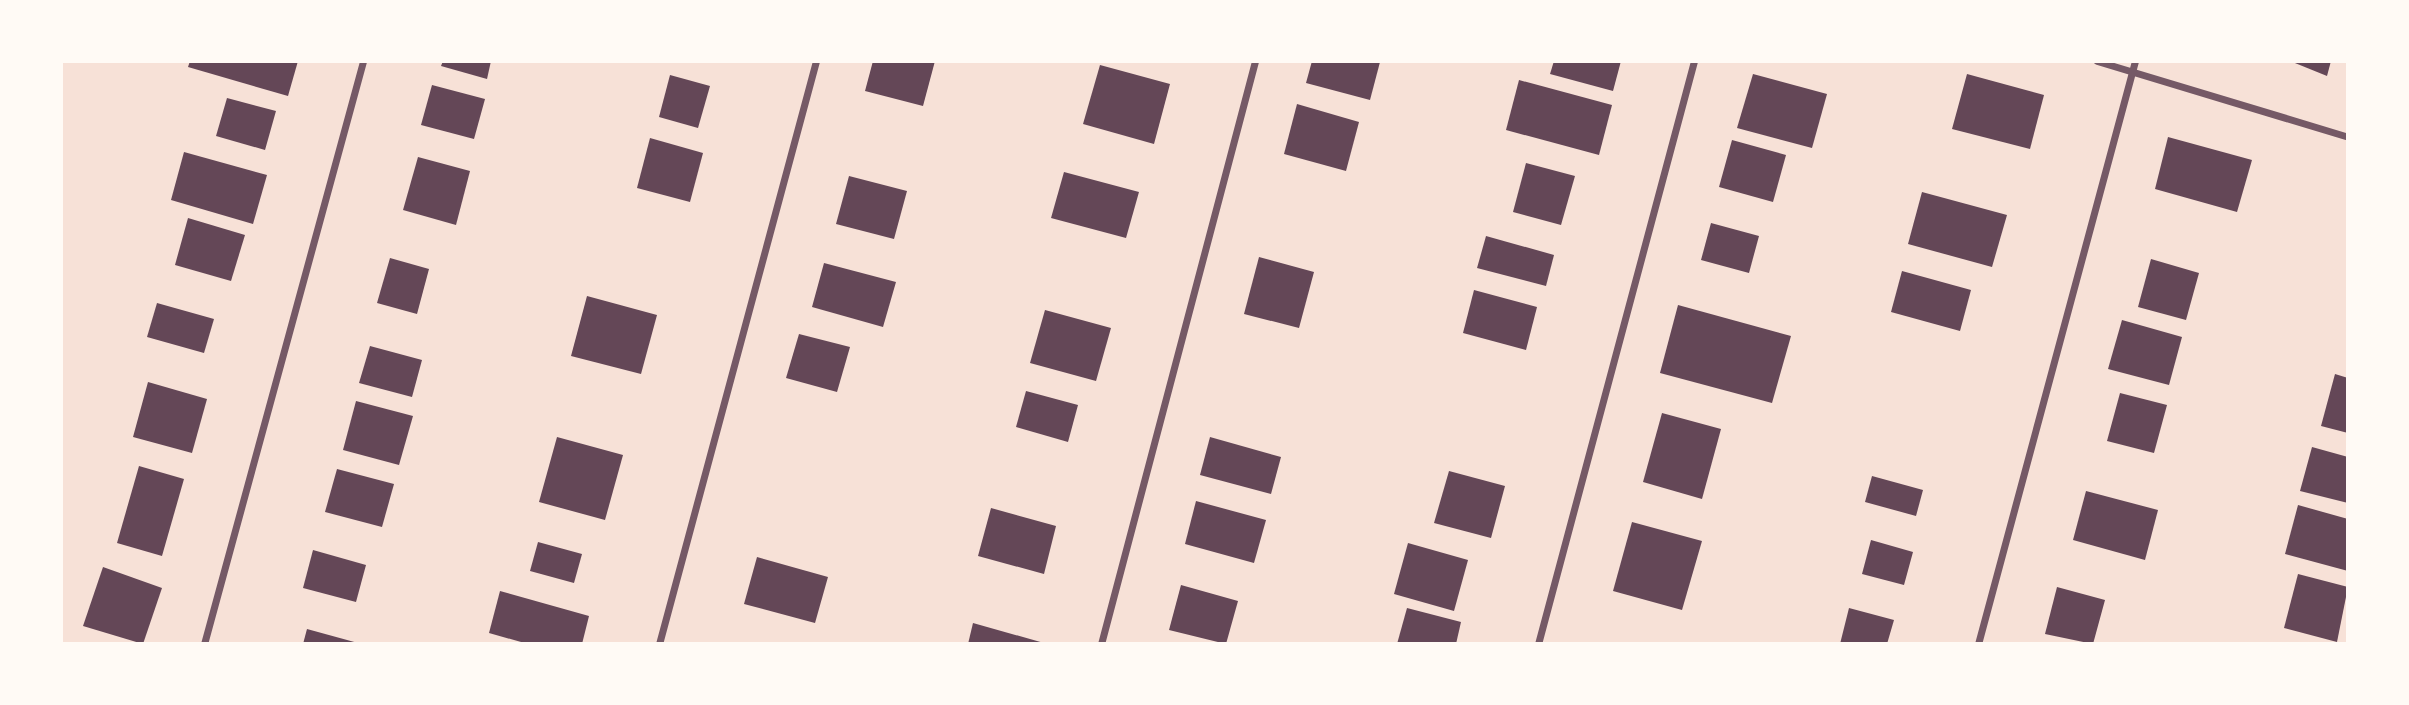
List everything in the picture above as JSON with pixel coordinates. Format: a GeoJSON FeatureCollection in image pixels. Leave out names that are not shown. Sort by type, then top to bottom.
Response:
{"type":"FeatureCollection","features":[{"type":"Feature","properties":{"kind":"street"},"geometry":{"type":"LineString","coordinates":[[204,644],[363,61]]}},
{"type":"Feature","properties":{"kind":"street"},"geometry":{"type":"LineString","coordinates":[[659,644],[816,61]]}},
{"type":"Feature","properties":{"kind":"street"},"geometry":{"type":"LineString","coordinates":[[1101,644],[1255,61]]}},
{"type":"Feature","properties":{"kind":"street"},"geometry":{"type":"LineString","coordinates":[[1538,644],[1694,61]]}},
{"type":"Feature","properties":{"kind":"street"},"geometry":{"type":"LineString","coordinates":[[2097,61],[2348,137]]}},
{"type":"Feature","properties":{"kind":"street"},"geometry":{"type":"LineString","coordinates":[[1978,644],[2135,61]]}},
{"type":"Feature","properties":{"kind":"building"},"geometry":{"type":"Polygon","coordinates":[[[190,61],[298,61],[288,96],[188,67],[190,61]]]}},
{"type":"Feature","properties":{"kind":"building"},"geometry":{"type":"Polygon","coordinates":[[[443,61],[491,61],[487,79],[441,66],[443,61]]]}},
{"type":"Feature","properties":{"kind":"building"},"geometry":{"type":"Polygon","coordinates":[[[873,61],[935,61],[923,106],[865,91],[873,61]]]}},
{"type":"Feature","properties":{"kind":"building"},"geometry":{"type":"Polygon","coordinates":[[[1312,61],[1380,62],[1370,100],[1306,83],[1312,61]]]}},
{"type":"Feature","properties":{"kind":"building"},"geometry":{"type":"Polygon","coordinates":[[[1554,61],[1621,61],[1613,91],[1550,74],[1554,61]]]}},
{"type":"Feature","properties":{"kind":"building"},"geometry":{"type":"Polygon","coordinates":[[[2290,61],[2331,61],[2327,76],[2290,61]]]}},
{"type":"Feature","properties":{"kind":"building"},"geometry":{"type":"Polygon","coordinates":[[[1100,65],[1170,84],[1154,144],[1083,124],[1100,65]]]}},
{"type":"Feature","properties":{"kind":"building"},"geometry":{"type":"Polygon","coordinates":[[[1753,74],[1827,94],[1812,148],[1737,128],[1753,74]]]}},
{"type":"Feature","properties":{"kind":"building"},"geometry":{"type":"Polygon","coordinates":[[[1967,74],[2044,95],[2030,149],[1952,129],[1967,74]]]}},
{"type":"Feature","properties":{"kind":"building"},"geometry":{"type":"Polygon","coordinates":[[[670,75],[710,86],[698,128],[659,117],[670,75]]]}},
{"type":"Feature","properties":{"kind":"building"},"geometry":{"type":"Polygon","coordinates":[[[1519,80],[1612,105],[1599,155],[1506,130],[1519,80]]]}},
{"type":"Feature","properties":{"kind":"building"},"geometry":{"type":"Polygon","coordinates":[[[432,85],[485,99],[474,139],[421,125],[432,85]]]}},
{"type":"Feature","properties":{"kind":"building"},"geometry":{"type":"Polygon","coordinates":[[[227,98],[276,111],[265,150],[216,136],[227,98]]]}},
{"type":"Feature","properties":{"kind":"building"},"geometry":{"type":"Polygon","coordinates":[[[1297,104],[1359,122],[1346,171],[1284,154],[1297,104]]]}},
{"type":"Feature","properties":{"kind":"building"},"geometry":{"type":"Polygon","coordinates":[[[2168,137],[2252,160],[2237,212],[2155,189],[2168,137]]]}},
{"type":"Feature","properties":{"kind":"building"},"geometry":{"type":"Polygon","coordinates":[[[650,138],[703,153],[690,202],[637,188],[650,138]]]}},
{"type":"Feature","properties":{"kind":"building"},"geometry":{"type":"Polygon","coordinates":[[[1732,140],[1786,155],[1773,202],[1719,187],[1732,140]]]}},
{"type":"Feature","properties":{"kind":"building"},"geometry":{"type":"Polygon","coordinates":[[[184,152],[267,175],[253,224],[171,200],[184,152]]]}},
{"type":"Feature","properties":{"kind":"building"},"geometry":{"type":"Polygon","coordinates":[[[418,157],[470,171],[456,225],[403,210],[418,157]]]}},
{"type":"Feature","properties":{"kind":"building"},"geometry":{"type":"Polygon","coordinates":[[[1526,163],[1575,176],[1561,225],[1513,212],[1526,163]]]}},
{"type":"Feature","properties":{"kind":"building"},"geometry":{"type":"Polygon","coordinates":[[[1064,172],[1139,192],[1126,238],[1051,218],[1064,172]]]}},
{"type":"Feature","properties":{"kind":"building"},"geometry":{"type":"Polygon","coordinates":[[[849,176],[907,191],[894,239],[836,224],[849,176]]]}},
{"type":"Feature","properties":{"kind":"building"},"geometry":{"type":"Polygon","coordinates":[[[1922,192],[2007,215],[1992,267],[1908,244],[1922,192]]]}},
{"type":"Feature","properties":{"kind":"building"},"geometry":{"type":"Polygon","coordinates":[[[188,218],[245,235],[231,281],[175,265],[188,218]]]}},
{"type":"Feature","properties":{"kind":"building"},"geometry":{"type":"Polygon","coordinates":[[[1711,223],[1759,236],[1749,273],[1701,260],[1711,223]]]}},
{"type":"Feature","properties":{"kind":"building"},"geometry":{"type":"Polygon","coordinates":[[[1486,236],[1554,255],[1546,286],[1477,268],[1486,236]]]}},
{"type":"Feature","properties":{"kind":"building"},"geometry":{"type":"Polygon","coordinates":[[[1259,257],[1314,272],[1299,328],[1244,314],[1259,257]]]}},
{"type":"Feature","properties":{"kind":"building"},"geometry":{"type":"Polygon","coordinates":[[[390,258],[429,269],[417,314],[377,303],[390,258]]]}},
{"type":"Feature","properties":{"kind":"building"},"geometry":{"type":"Polygon","coordinates":[[[2151,259],[2199,273],[2186,320],[2138,307],[2151,259]]]}},
{"type":"Feature","properties":{"kind":"building"},"geometry":{"type":"Polygon","coordinates":[[[824,263],[896,282],[883,327],[812,307],[824,263]]]}},
{"type":"Feature","properties":{"kind":"building"},"geometry":{"type":"Polygon","coordinates":[[[1902,271],[1971,290],[1960,331],[1891,312],[1902,271]]]}},
{"type":"Feature","properties":{"kind":"building"},"geometry":{"type":"Polygon","coordinates":[[[1474,290],[1537,307],[1526,350],[1463,333],[1474,290]]]}},
{"type":"Feature","properties":{"kind":"building"},"geometry":{"type":"Polygon","coordinates":[[[587,296],[657,315],[641,374],[571,356],[587,296]]]}},
{"type":"Feature","properties":{"kind":"building"},"geometry":{"type":"Polygon","coordinates":[[[157,303],[214,319],[204,353],[147,337],[157,303]]]}},
{"type":"Feature","properties":{"kind":"building"},"geometry":{"type":"Polygon","coordinates":[[[1678,305],[1791,336],[1772,403],[1660,373],[1678,305]]]}},
{"type":"Feature","properties":{"kind":"building"},"geometry":{"type":"Polygon","coordinates":[[[1045,310],[1111,328],[1096,381],[1030,363],[1045,310]]]}},
{"type":"Feature","properties":{"kind":"building"},"geometry":{"type":"Polygon","coordinates":[[[2122,320],[2182,337],[2169,385],[2108,369],[2122,320]]]}},
{"type":"Feature","properties":{"kind":"building"},"geometry":{"type":"Polygon","coordinates":[[[799,334],[850,347],[837,392],[786,378],[799,334]]]}},
{"type":"Feature","properties":{"kind":"building"},"geometry":{"type":"Polygon","coordinates":[[[370,346],[422,360],[412,397],[359,383],[370,346]]]}},
{"type":"Feature","properties":{"kind":"building"},"geometry":{"type":"Polygon","coordinates":[[[2335,374],[2348,378],[2348,433],[2321,426],[2335,374]]]}},
{"type":"Feature","properties":{"kind":"building"},"geometry":{"type":"Polygon","coordinates":[[[148,382],[207,399],[192,453],[133,437],[148,382]]]}},
{"type":"Feature","properties":{"kind":"building"},"geometry":{"type":"Polygon","coordinates":[[[1026,391],[1078,405],[1068,442],[1016,427],[1026,391]]]}},
{"type":"Feature","properties":{"kind":"building"},"geometry":{"type":"Polygon","coordinates":[[[2120,393],[2167,405],[2154,453],[2107,441],[2120,393]]]}},
{"type":"Feature","properties":{"kind":"building"},"geometry":{"type":"Polygon","coordinates":[[[356,401],[413,416],[399,465],[343,450],[356,401]]]}},
{"type":"Feature","properties":{"kind":"building"},"geometry":{"type":"Polygon","coordinates":[[[1662,413],[1721,429],[1702,499],[1643,482],[1662,413]]]}},
{"type":"Feature","properties":{"kind":"building"},"geometry":{"type":"Polygon","coordinates":[[[557,437],[623,455],[605,520],[539,502],[557,437]]]}},
{"type":"Feature","properties":{"kind":"building"},"geometry":{"type":"Polygon","coordinates":[[[1210,437],[1281,457],[1271,494],[1200,475],[1210,437]]]}},
{"type":"Feature","properties":{"kind":"building"},"geometry":{"type":"Polygon","coordinates":[[[2312,447],[2348,457],[2348,503],[2300,491],[2312,447]]]}},
{"type":"Feature","properties":{"kind":"building"},"geometry":{"type":"Polygon","coordinates":[[[139,466],[184,479],[162,556],[117,543],[139,466]]]}},
{"type":"Feature","properties":{"kind":"building"},"geometry":{"type":"Polygon","coordinates":[[[337,469],[394,484],[382,527],[325,512],[337,469]]]}},
{"type":"Feature","properties":{"kind":"building"},"geometry":{"type":"Polygon","coordinates":[[[1449,471],[1505,486],[1491,538],[1434,523],[1449,471]]]}},
{"type":"Feature","properties":{"kind":"building"},"geometry":{"type":"Polygon","coordinates":[[[1872,476],[1923,490],[1916,516],[1865,502],[1872,476]]]}},
{"type":"Feature","properties":{"kind":"building"},"geometry":{"type":"Polygon","coordinates":[[[2086,491],[2158,510],[2145,560],[2073,540],[2086,491]]]}},
{"type":"Feature","properties":{"kind":"building"},"geometry":{"type":"Polygon","coordinates":[[[1196,501],[1266,520],[1254,563],[1185,544],[1196,501]]]}},
{"type":"Feature","properties":{"kind":"building"},"geometry":{"type":"Polygon","coordinates":[[[2298,505],[2348,519],[2348,571],[2285,554],[2298,505]]]}},
{"type":"Feature","properties":{"kind":"building"},"geometry":{"type":"Polygon","coordinates":[[[991,508],[1056,526],[1044,574],[978,556],[991,508]]]}},
{"type":"Feature","properties":{"kind":"building"},"geometry":{"type":"Polygon","coordinates":[[[1632,522],[1702,541],[1682,610],[1613,591],[1632,522]]]}},
{"type":"Feature","properties":{"kind":"building"},"geometry":{"type":"Polygon","coordinates":[[[1871,540],[1913,552],[1904,585],[1862,574],[1871,540]]]}},
{"type":"Feature","properties":{"kind":"building"},"geometry":{"type":"Polygon","coordinates":[[[538,542],[582,554],[574,583],[530,571],[538,542]]]}},
{"type":"Feature","properties":{"kind":"building"},"geometry":{"type":"Polygon","coordinates":[[[1408,543],[1468,560],[1454,611],[1394,594],[1408,543]]]}},
{"type":"Feature","properties":{"kind":"building"},"geometry":{"type":"Polygon","coordinates":[[[313,550],[366,565],[356,602],[303,588],[313,550]]]}},
{"type":"Feature","properties":{"kind":"building"},"geometry":{"type":"Polygon","coordinates":[[[757,557],[828,577],[815,623],[744,604],[757,557]]]}},
{"type":"Feature","properties":{"kind":"building"},"geometry":{"type":"Polygon","coordinates":[[[103,567],[162,588],[143,644],[83,626],[103,567]]]}},
{"type":"Feature","properties":{"kind":"building"},"geometry":{"type":"Polygon","coordinates":[[[2298,574],[2348,587],[2337,642],[2284,628],[2298,574]]]}},
{"type":"Feature","properties":{"kind":"building"},"geometry":{"type":"Polygon","coordinates":[[[1181,585],[1238,601],[1226,644],[1169,630],[1181,585]]]}},
{"type":"Feature","properties":{"kind":"building"},"geometry":{"type":"Polygon","coordinates":[[[2057,587],[2105,600],[2093,644],[2045,634],[2057,587]]]}},
{"type":"Feature","properties":{"kind":"building"},"geometry":{"type":"Polygon","coordinates":[[[500,591],[589,616],[582,644],[528,644],[489,633],[500,591]]]}},
{"type":"Feature","properties":{"kind":"building"},"geometry":{"type":"Polygon","coordinates":[[[1407,608],[1461,622],[1456,644],[1397,644],[1407,608]]]}},
{"type":"Feature","properties":{"kind":"building"},"geometry":{"type":"Polygon","coordinates":[[[1849,608],[1894,620],[1887,644],[1840,644],[1849,608]]]}},
{"type":"Feature","properties":{"kind":"building"},"geometry":{"type":"Polygon","coordinates":[[[973,623],[1044,643],[1044,644],[968,644],[973,623]]]}},
{"type":"Feature","properties":{"kind":"building"},"geometry":{"type":"Polygon","coordinates":[[[307,629],[358,643],[358,644],[303,644],[307,629]]]}}]}
